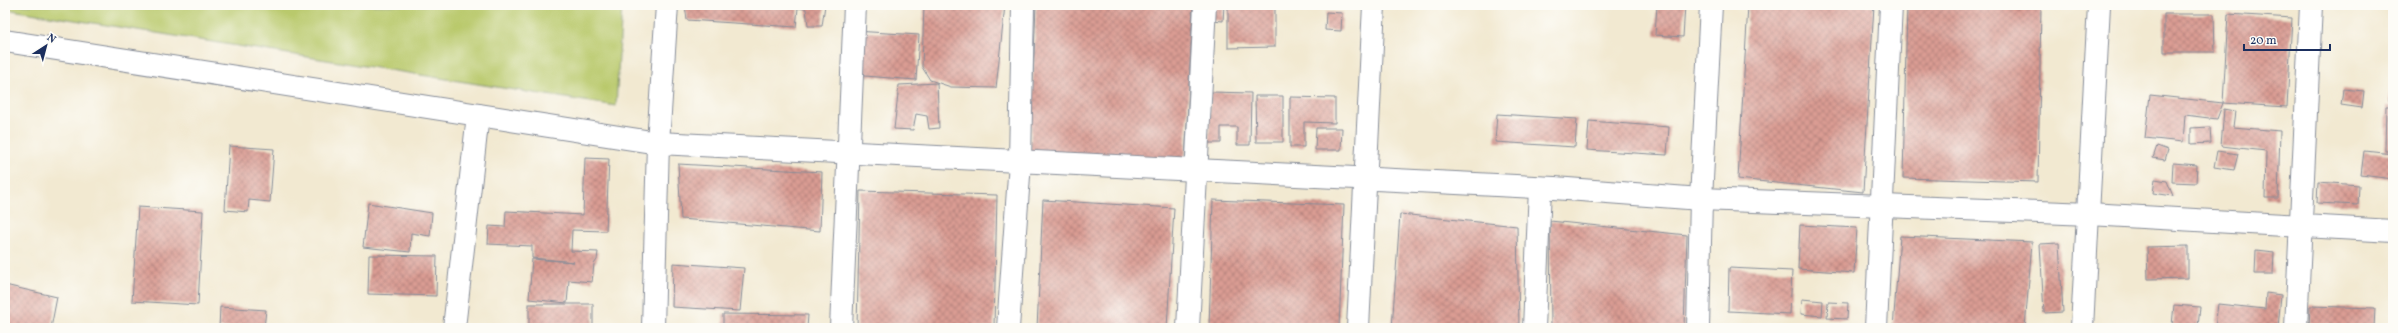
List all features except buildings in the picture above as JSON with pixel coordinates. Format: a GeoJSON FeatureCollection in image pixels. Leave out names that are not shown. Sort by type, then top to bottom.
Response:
{"type":"FeatureCollection","features":[{"type":"Feature","properties":{"kind":"street"},"geometry":{"type":"LineString","coordinates":[[653,328],[658,143],[667,5]]}},
{"type":"Feature","properties":{"kind":"street"},"geometry":{"type":"LineString","coordinates":[[841,328],[855,5]]}},
{"type":"Feature","properties":{"kind":"street"},"geometry":{"type":"LineString","coordinates":[[1008,328],[1020,162],[1023,5]]}},
{"type":"Feature","properties":{"kind":"street"},"geometry":{"type":"LineString","coordinates":[[1188,328],[1205,5]]}},
{"type":"Feature","properties":{"kind":"street"},"geometry":{"type":"LineString","coordinates":[[1358,328],[1374,5]]}},
{"type":"Feature","properties":{"kind":"street"},"geometry":{"type":"LineString","coordinates":[[1698,328],[1701,199],[1711,5]]}},
{"type":"Feature","properties":{"kind":"street"},"geometry":{"type":"LineString","coordinates":[[1876,328],[1880,206],[1891,5]]}},
{"type":"Feature","properties":{"kind":"street"},"geometry":{"type":"LineString","coordinates":[[2082,328],[2099,5]]}},
{"type":"Feature","properties":{"kind":"street"},"geometry":{"type":"LineString","coordinates":[[2296,328],[2311,5]]}},
{"type":"Feature","properties":{"kind":"street"},"geometry":{"type":"LineString","coordinates":[[5,42],[658,143],[848,154],[1540,188],[1701,199],[2089,214],[2393,231]]}},
{"type":"Feature","properties":{"kind":"street"},"geometry":{"type":"LineString","coordinates":[[454,328],[478,115]]}},
{"type":"Feature","properties":{"kind":"street"},"geometry":{"type":"LineString","coordinates":[[1534,328],[1540,188]]}},
{"type":"Feature","properties":{"kind":"green space"},"geometry":{"type":"Polygon","coordinates":[[[5,5],[622,5],[616,106],[5,9],[5,5]]]}}]}
